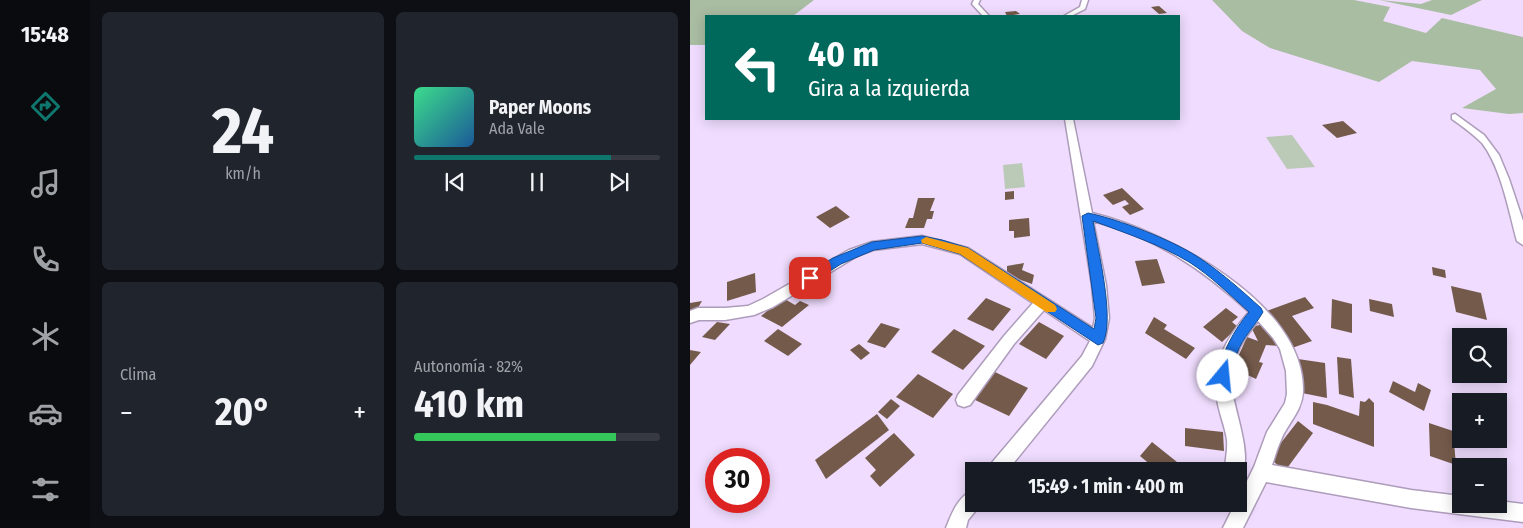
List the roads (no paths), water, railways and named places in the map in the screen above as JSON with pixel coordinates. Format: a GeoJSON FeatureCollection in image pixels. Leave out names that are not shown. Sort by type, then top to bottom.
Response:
{"type":"FeatureCollection","features":[{"type":"Feature","properties":{"kind":"street"},"geometry":{"type":"LineString","coordinates":[[977,0],[975,4],[985,15]]}},
{"type":"Feature","properties":{"kind":"street"},"geometry":{"type":"LineString","coordinates":[[1069,15],[1083,8],[1085,0]]}},
{"type":"Feature","properties":{"kind":"street"},"geometry":{"type":"LineString","coordinates":[[1455,117],[1470,127],[1487,144],[1506,189],[1523,241]]}},
{"type":"Feature","properties":{"kind":"street"},"geometry":{"type":"LineString","coordinates":[[1004,462],[1088,361],[1098,339],[1102,318],[1088,216],[1070,120]]}},
{"type":"Feature","properties":{"kind":"street"},"geometry":{"type":"LineString","coordinates":[[1088,216],[1144,236],[1182,253],[1225,283],[1270,324],[1285,344],[1294,373],[1294,399],[1274,434],[1261,472],[1235,517]]}},
{"type":"Feature","properties":{"kind":"street"},"geometry":{"type":"LineString","coordinates":[[690,317],[704,314],[749,311],[768,303],[853,253],[872,246],[922,240],[964,251],[1098,339]]}},
{"type":"Feature","properties":{"kind":"street"},"geometry":{"type":"LineString","coordinates":[[964,400],[1008,340],[1042,304]]}},
{"type":"Feature","properties":{"kind":"street"},"geometry":{"type":"LineString","coordinates":[[1234,462],[1235,440],[1226,411],[1223,376],[1230,352],[1246,325],[1257,312]]}},
{"type":"Feature","properties":{"kind":"street"},"geometry":{"type":"LineString","coordinates":[[1261,472],[1411,499],[1523,513]]}},
{"type":"Feature","properties":{"kind":"street"},"geometry":{"type":"LineString","coordinates":[[956,528],[961,514],[965,509]]}}]}
